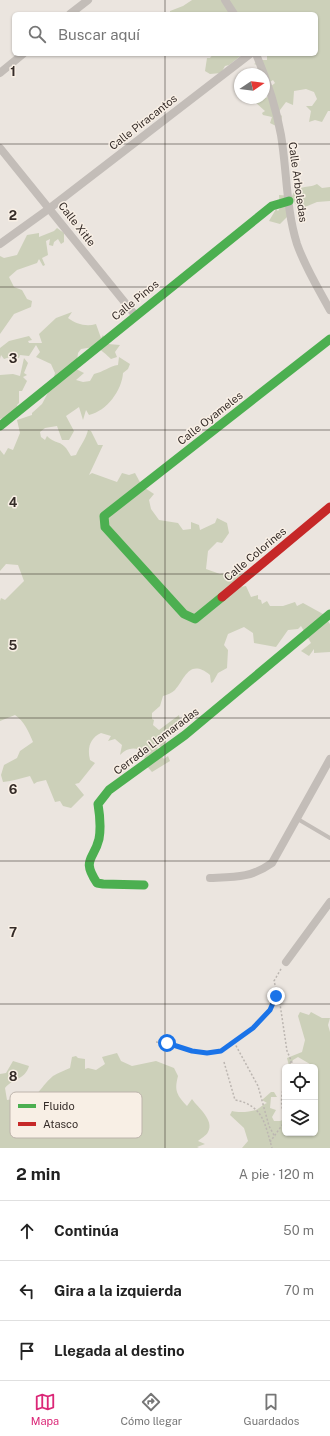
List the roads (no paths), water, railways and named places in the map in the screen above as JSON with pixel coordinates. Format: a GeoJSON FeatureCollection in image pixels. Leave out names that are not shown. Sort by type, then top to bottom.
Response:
{"type":"FeatureCollection","features":[{"type":"Feature","properties":{"kind":"street"},"geometry":{"type":"LineString","coordinates":[[73,12],[88,0]]}},
{"type":"Feature","properties":{"kind":"street"},"geometry":{"type":"LineString","coordinates":[[225,0],[233,12]]}},
{"type":"Feature","properties":{"kind":"street"},"geometry":{"type":"LineString","coordinates":[[0,73],[21,56]]}},
{"type":"Feature","properties":{"kind":"street","name":"Calle Piracantos"},"geometry":{"type":"LineString","coordinates":[[0,244],[50,208],[247,56]]}},
{"type":"Feature","properties":{"kind":"street","name":"Calle Arboledas"},"geometry":{"type":"LineString","coordinates":[[257,56],[267,81],[281,135],[289,200],[297,243],[305,264],[330,310]]}},
{"type":"Feature","properties":{"kind":"street","name":"Calle Xitle"},"geometry":{"type":"LineString","coordinates":[[0,148],[50,208],[135,316]]}},
{"type":"Feature","properties":{"kind":"street","name":"Calle Pinos"},"geometry":{"type":"LineString","coordinates":[[0,426],[272,206],[289,200]]}},
{"type":"Feature","properties":{"kind":"street","name":"Calle Oyameles"},"geometry":{"type":"LineString","coordinates":[[195,619],[184,614],[105,528],[104,516],[330,339]]}},
{"type":"Feature","properties":{"kind":"street","name":"Calle Colorines"},"geometry":{"type":"LineString","coordinates":[[195,619],[330,507]]}},
{"type":"Feature","properties":{"kind":"street","name":"Cerrada Llamaradas"},"geometry":{"type":"LineString","coordinates":[[144,885],[123,884],[106,886],[97,883],[91,874],[89,859],[96,851],[101,837],[98,804],[109,790],[185,735],[330,614]]}},
{"type":"Feature","properties":{"kind":"street"},"geometry":{"type":"LineString","coordinates":[[210,878],[244,877],[261,871],[272,863],[330,759]]}},
{"type":"Feature","properties":{"kind":"street"},"geometry":{"type":"LineString","coordinates":[[286,962],[330,902]]}},
{"type":"Feature","properties":{"kind":"lane"},"geometry":{"type":"LineString","coordinates":[[296,818],[330,838]]}}]}
